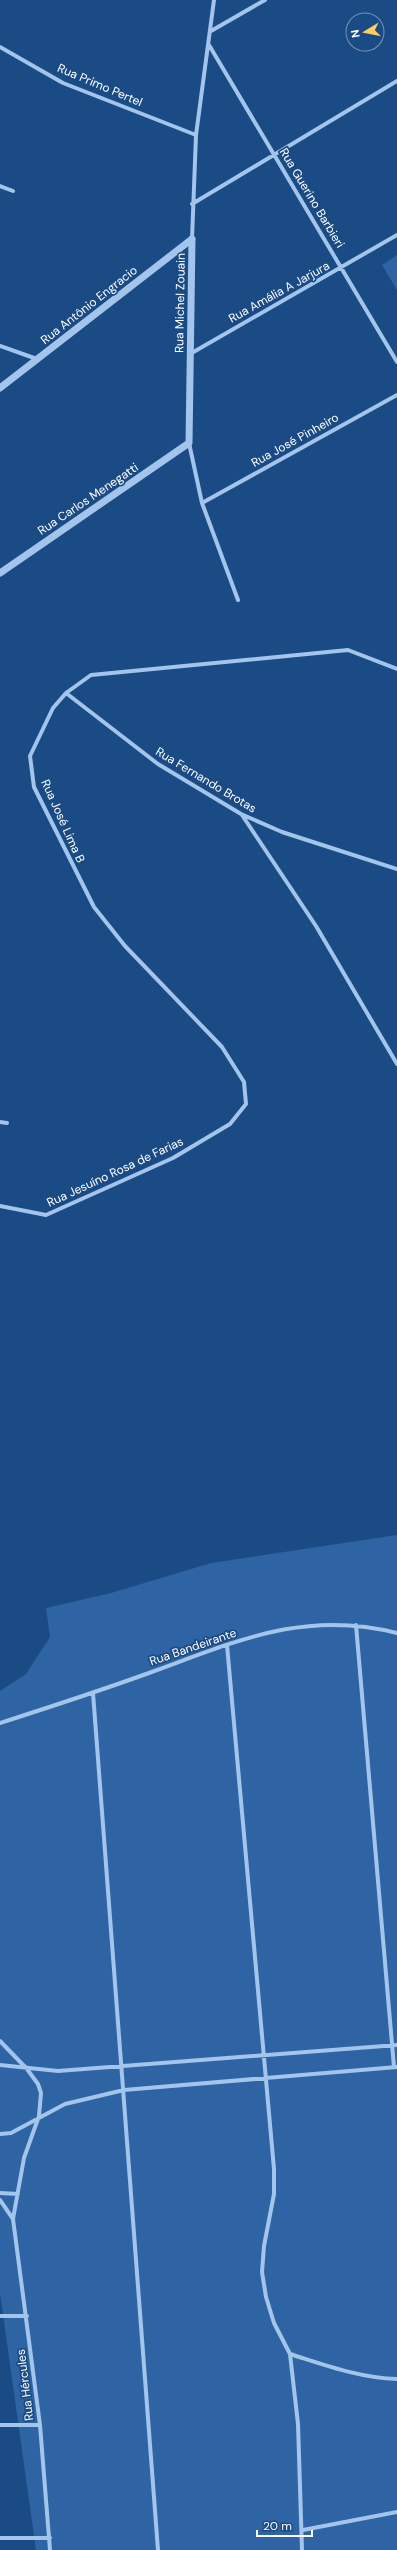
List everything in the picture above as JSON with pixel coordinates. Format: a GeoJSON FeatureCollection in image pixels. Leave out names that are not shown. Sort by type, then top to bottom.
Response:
{"type":"FeatureCollection","features":[{"type":"Feature","properties":{"kind":"street","name":"Rua Michel Zouain"},"geometry":{"type":"LineString","coordinates":[[214,0],[196,135],[192,204],[189,443],[202,503],[238,600]]}},
{"type":"Feature","properties":{"kind":"street"},"geometry":{"type":"LineString","coordinates":[[211,31],[266,0]]}},
{"type":"Feature","properties":{"kind":"street","name":"Rua Guerino Barbieri"},"geometry":{"type":"LineString","coordinates":[[209,45],[397,362]]}},
{"type":"Feature","properties":{"kind":"street","name":"Rua Primo Pertel"},"geometry":{"type":"LineString","coordinates":[[0,47],[63,83],[196,135]]}},
{"type":"Feature","properties":{"kind":"street"},"geometry":{"type":"LineString","coordinates":[[192,204],[397,81]]}},
{"type":"Feature","properties":{"kind":"street"},"geometry":{"type":"LineString","coordinates":[[0,186],[13,191]]}},
{"type":"Feature","properties":{"kind":"street","name":"Rua Amália A Jarjura"},"geometry":{"type":"LineString","coordinates":[[190,354],[397,236]]}},
{"type":"Feature","properties":{"kind":"street","name":"Rua Antônio Engracio"},"geometry":{"type":"LineString","coordinates":[[0,388],[192,239]]}},
{"type":"Feature","properties":{"kind":"street"},"geometry":{"type":"LineString","coordinates":[[0,346],[37,359]]}},
{"type":"Feature","properties":{"kind":"street","name":"Rua José Pinheiro"},"geometry":{"type":"LineString","coordinates":[[202,503],[397,395]]}},
{"type":"Feature","properties":{"kind":"street","name":"Rua Carlos Menegatti"},"geometry":{"type":"LineString","coordinates":[[0,574],[189,443]]}},
{"type":"Feature","properties":{"kind":"street","name":"Rua José Lima B"},"geometry":{"type":"LineString","coordinates":[[246,1104],[244,1082],[222,1047],[125,946],[94,907],[34,787],[30,756],[53,708],[66,693],[91,675],[348,650],[397,669]]}},
{"type":"Feature","properties":{"kind":"street","name":"Rua Fernando Brotas"},"geometry":{"type":"LineString","coordinates":[[66,693],[158,764],[241,814],[282,832],[397,869]]}},
{"type":"Feature","properties":{"kind":"street"},"geometry":{"type":"LineString","coordinates":[[241,814],[316,926],[397,1064]]}},
{"type":"Feature","properties":{"kind":"street","name":"Rua Jesuíno Rosa de Farias"},"geometry":{"type":"LineString","coordinates":[[0,1206],[46,1215],[173,1158],[230,1124],[246,1104]]}},
{"type":"Feature","properties":{"kind":"street"},"geometry":{"type":"LineString","coordinates":[[0,1122],[7,1123]]}},
{"type":"Feature","properties":{"kind":"street","name":"Rua Bandeirante"},"geometry":{"type":"LineString","coordinates":[[0,1723],[93,1693],[228,1645],[290,1626],[318,1623],[356,1625],[397,1633]]}},
{"type":"Feature","properties":{"kind":"street"},"geometry":{"type":"LineString","coordinates":[[0,2134],[12,2133],[39,2116],[66,2104],[124,2090],[396,2067],[356,1625]]}},
{"type":"Feature","properties":{"kind":"street"},"geometry":{"type":"LineString","coordinates":[[228,1645],[274,2188],[264,2246],[262,2272],[266,2296],[274,2323],[290,2354],[298,2424],[303,2530],[302,2550]]}},
{"type":"Feature","properties":{"kind":"street"},"geometry":{"type":"LineString","coordinates":[[93,1693],[158,2550]]}},
{"type":"Feature","properties":{"kind":"street","name":"Rua Hércules"},"geometry":{"type":"LineString","coordinates":[[0,2041],[27,2069],[38,2084],[42,2093],[39,2116],[24,2158],[13,2218],[27,2316],[40,2425],[50,2550]]}},
{"type":"Feature","properties":{"kind":"street"},"geometry":{"type":"LineString","coordinates":[[0,2064],[27,2069],[58,2071],[263,2053],[395,2045]]}},
{"type":"Feature","properties":{"kind":"street"},"geometry":{"type":"LineString","coordinates":[[0,2194],[18,2194]]}},
{"type":"Feature","properties":{"kind":"street","name":"Rua Hércules"},"geometry":{"type":"LineString","coordinates":[[0,2200],[13,2218]]}},
{"type":"Feature","properties":{"kind":"street"},"geometry":{"type":"LineString","coordinates":[[0,2316],[27,2316]]}},
{"type":"Feature","properties":{"kind":"street"},"geometry":{"type":"LineString","coordinates":[[290,2354],[352,2373],[377,2378],[397,2379]]}},
{"type":"Feature","properties":{"kind":"street"},"geometry":{"type":"LineString","coordinates":[[0,2425],[40,2425]]}},
{"type":"Feature","properties":{"kind":"street"},"geometry":{"type":"LineString","coordinates":[[303,2530],[397,2512]]}},
{"type":"Feature","properties":{"kind":"street"},"geometry":{"type":"LineString","coordinates":[[0,2538],[50,2538]]}},
{"type":"Feature","properties":{"kind":"shaded area"},"geometry":{"type":"Polygon","coordinates":[[[397,255],[397,290],[382,265],[397,255]]]}},
{"type":"Feature","properties":{"kind":"shaded area"},"geometry":{"type":"Polygon","coordinates":[[[397,1535],[397,2550],[36,2550],[0,2293],[0,1691],[26,1674],[50,1637],[46,1608],[111,1593],[211,1563],[397,1535]]]}}]}
